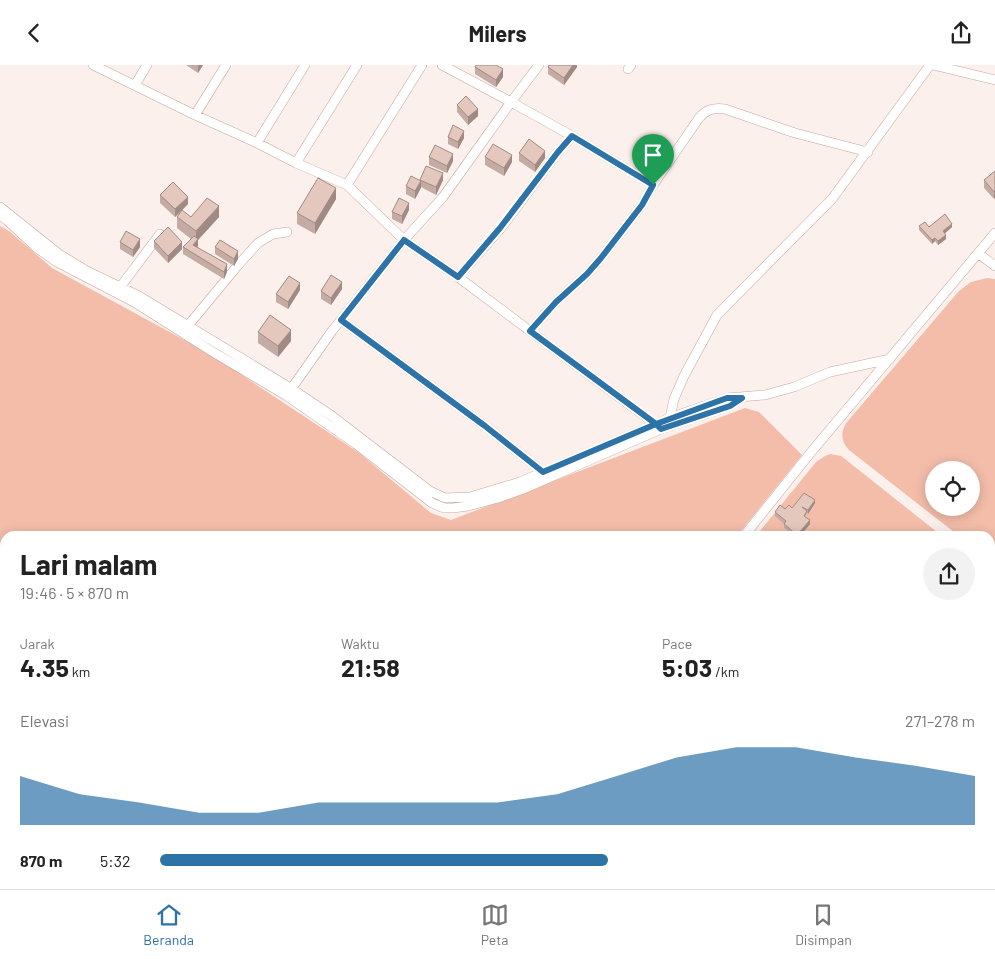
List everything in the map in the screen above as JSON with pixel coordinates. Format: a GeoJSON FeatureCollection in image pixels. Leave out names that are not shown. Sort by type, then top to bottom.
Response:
{"type":"FeatureCollection","features":[{"type":"Feature","properties":{"kind":"street"},"geometry":{"type":"LineString","coordinates":[[93,65],[296,163],[347,185],[404,240],[458,277],[658,426]]}},
{"type":"Feature","properties":{"kind":"street"},"geometry":{"type":"LineString","coordinates":[[135,85],[147,65]]}},
{"type":"Feature","properties":{"kind":"street"},"geometry":{"type":"LineString","coordinates":[[195,115],[226,65]]}},
{"type":"Feature","properties":{"kind":"street"},"geometry":{"type":"LineString","coordinates":[[257,143],[305,65]]}},
{"type":"Feature","properties":{"kind":"street"},"geometry":{"type":"LineString","coordinates":[[296,163],[357,65]]}},
{"type":"Feature","properties":{"kind":"street"},"geometry":{"type":"LineString","coordinates":[[347,185],[422,65]]}},
{"type":"Feature","properties":{"kind":"street"},"geometry":{"type":"LineString","coordinates":[[442,65],[572,136],[653,185]]}},
{"type":"Feature","properties":{"kind":"street"},"geometry":{"type":"LineString","coordinates":[[289,392],[308,363],[404,240],[443,197],[510,102],[539,65]]}},
{"type":"Feature","properties":{"kind":"street"},"geometry":{"type":"LineString","coordinates":[[671,421],[674,399],[684,376],[717,315],[826,206],[932,65],[995,80]]}},
{"type":"Feature","properties":{"kind":"street"},"geometry":{"type":"LineString","coordinates":[[530,331],[556,302],[587,274],[601,258],[642,205],[653,185],[698,118],[707,110],[725,109],[795,133],[868,151]]}},
{"type":"Feature","properties":{"kind":"street"},"geometry":{"type":"LineString","coordinates":[[458,277],[500,228],[572,136]]}},
{"type":"Feature","properties":{"kind":"street"},"geometry":{"type":"LineString","coordinates":[[0,207],[59,254],[87,271],[122,286],[185,329],[332,416],[439,496],[453,499],[470,497],[520,482],[727,398],[765,395],[794,387],[830,372],[890,359]]}},
{"type":"Feature","properties":{"kind":"street"},"geometry":{"type":"LineString","coordinates":[[0,215],[57,262],[185,329]]}},
{"type":"Feature","properties":{"kind":"street"},"geometry":{"type":"LineString","coordinates":[[185,329],[238,264],[258,243],[273,234],[288,233]]}},
{"type":"Feature","properties":{"kind":"street"},"geometry":{"type":"LineString","coordinates":[[748,531],[812,451],[995,233]]}},
{"type":"Feature","properties":{"kind":"street"},"geometry":{"type":"LineString","coordinates":[[122,286],[160,234]]}},
{"type":"Feature","properties":{"kind":"street"},"geometry":{"type":"LineString","coordinates":[[979,254],[995,266]]}},
{"type":"Feature","properties":{"kind":"street"},"geometry":{"type":"LineString","coordinates":[[341,320],[485,426],[543,472]]}},
{"type":"Feature","properties":{"kind":"street"},"geometry":{"type":"LineString","coordinates":[[289,392],[432,503],[444,508],[468,506],[523,489],[658,426]]}},
{"type":"Feature","properties":{"kind":"shaded area"},"geometry":{"type":"Polygon","coordinates":[[[0,226],[9,231],[52,268],[210,354],[358,452],[431,513],[451,520],[745,408],[759,412],[802,455],[741,531],[0,531],[0,226]]]}},
{"type":"Feature","properties":{"kind":"shaded area"},"geometry":{"type":"Polygon","coordinates":[[[987,278],[995,279],[995,531],[953,531],[933,516],[980,516],[980,461],[925,461],[925,509],[849,450],[844,444],[842,437],[843,429],[959,291],[971,282],[987,278]]]}},
{"type":"Feature","properties":{"kind":"shaded area"},"geometry":{"type":"Polygon","coordinates":[[[830,454],[841,456],[936,531],[760,531],[816,462],[830,454]]]}},
{"type":"Feature","properties":{"kind":"building"},"geometry":{"type":"Polygon","coordinates":[[[476,65],[496,65],[503,69],[496,80],[475,67],[476,65]]]}},
{"type":"Feature","properties":{"kind":"building"},"geometry":{"type":"Polygon","coordinates":[[[549,65],[573,65],[564,78],[548,67],[549,65]]]}},
{"type":"Feature","properties":{"kind":"building"},"geometry":{"type":"Polygon","coordinates":[[[466,96],[478,109],[468,117],[457,105],[466,96]]]}},
{"type":"Feature","properties":{"kind":"building"},"geometry":{"type":"Polygon","coordinates":[[[453,125],[464,131],[458,142],[448,137],[453,125]]]}},
{"type":"Feature","properties":{"kind":"building"},"geometry":{"type":"Polygon","coordinates":[[[529,139],[545,151],[535,165],[519,153],[529,139]]]}},
{"type":"Feature","properties":{"kind":"building"},"geometry":{"type":"Polygon","coordinates":[[[493,144],[512,155],[504,168],[485,157],[493,144]]]}},
{"type":"Feature","properties":{"kind":"building"},"geometry":{"type":"Polygon","coordinates":[[[435,145],[453,154],[447,166],[429,157],[435,145]]]}},
{"type":"Feature","properties":{"kind":"building"},"geometry":{"type":"Polygon","coordinates":[[[426,166],[443,173],[436,187],[420,180],[426,166]]]}},
{"type":"Feature","properties":{"kind":"building"},"geometry":{"type":"Polygon","coordinates":[[[995,171],[995,190],[994,192],[984,180],[995,171]]]}},
{"type":"Feature","properties":{"kind":"building"},"geometry":{"type":"Polygon","coordinates":[[[411,176],[421,181],[415,191],[406,186],[411,176]]]}},
{"type":"Feature","properties":{"kind":"building"},"geometry":{"type":"Polygon","coordinates":[[[318,178],[336,188],[315,223],[297,213],[318,178]]]}},
{"type":"Feature","properties":{"kind":"building"},"geometry":{"type":"Polygon","coordinates":[[[173,182],[188,197],[175,209],[160,195],[173,182]]]}},
{"type":"Feature","properties":{"kind":"building"},"geometry":{"type":"Polygon","coordinates":[[[207,198],[219,206],[196,231],[177,217],[182,210],[191,217],[207,198]]]}},
{"type":"Feature","properties":{"kind":"building"},"geometry":{"type":"Polygon","coordinates":[[[399,198],[409,203],[402,216],[392,212],[399,198]]]}},
{"type":"Feature","properties":{"kind":"building"},"geometry":{"type":"Polygon","coordinates":[[[945,214],[952,224],[943,231],[946,235],[938,241],[935,238],[932,240],[919,226],[925,222],[929,227],[945,214]]]}},
{"type":"Feature","properties":{"kind":"building"},"geometry":{"type":"Polygon","coordinates":[[[168,227],[182,242],[168,256],[154,241],[168,227]]]}},
{"type":"Feature","properties":{"kind":"building"},"geometry":{"type":"Polygon","coordinates":[[[126,231],[140,239],[133,250],[120,242],[126,231]]]}},
{"type":"Feature","properties":{"kind":"building"},"geometry":{"type":"Polygon","coordinates":[[[194,236],[198,239],[193,245],[227,264],[224,272],[183,247],[194,236]]]}},
{"type":"Feature","properties":{"kind":"building"},"geometry":{"type":"Polygon","coordinates":[[[220,240],[238,251],[234,259],[215,247],[220,240]]]}},
{"type":"Feature","properties":{"kind":"building"},"geometry":{"type":"Polygon","coordinates":[[[331,275],[342,282],[331,298],[321,291],[331,275]]]}},
{"type":"Feature","properties":{"kind":"building"},"geometry":{"type":"Polygon","coordinates":[[[289,276],[300,283],[288,302],[276,294],[289,276]]]}},
{"type":"Feature","properties":{"kind":"building"},"geometry":{"type":"Polygon","coordinates":[[[270,315],[291,330],[278,346],[258,332],[270,315]]]}},
{"type":"Feature","properties":{"kind":"building"},"geometry":{"type":"Polygon","coordinates":[[[804,493],[815,500],[808,510],[802,507],[807,511],[804,516],[810,520],[800,531],[792,531],[784,524],[786,521],[775,512],[780,505],[785,509],[789,505],[792,508],[804,493]]]}},
{"type":"Feature","properties":{"kind":"route"},"geometry":{"type":"LineString","coordinates":[[653,185],[572,136],[500,228],[458,277],[404,240],[341,320],[485,426],[543,472],[656,424],[661,429],[730,406],[742,398],[727,398],[656,424],[530,331],[556,302],[587,274],[601,258],[642,205],[653,185]]}}]}
